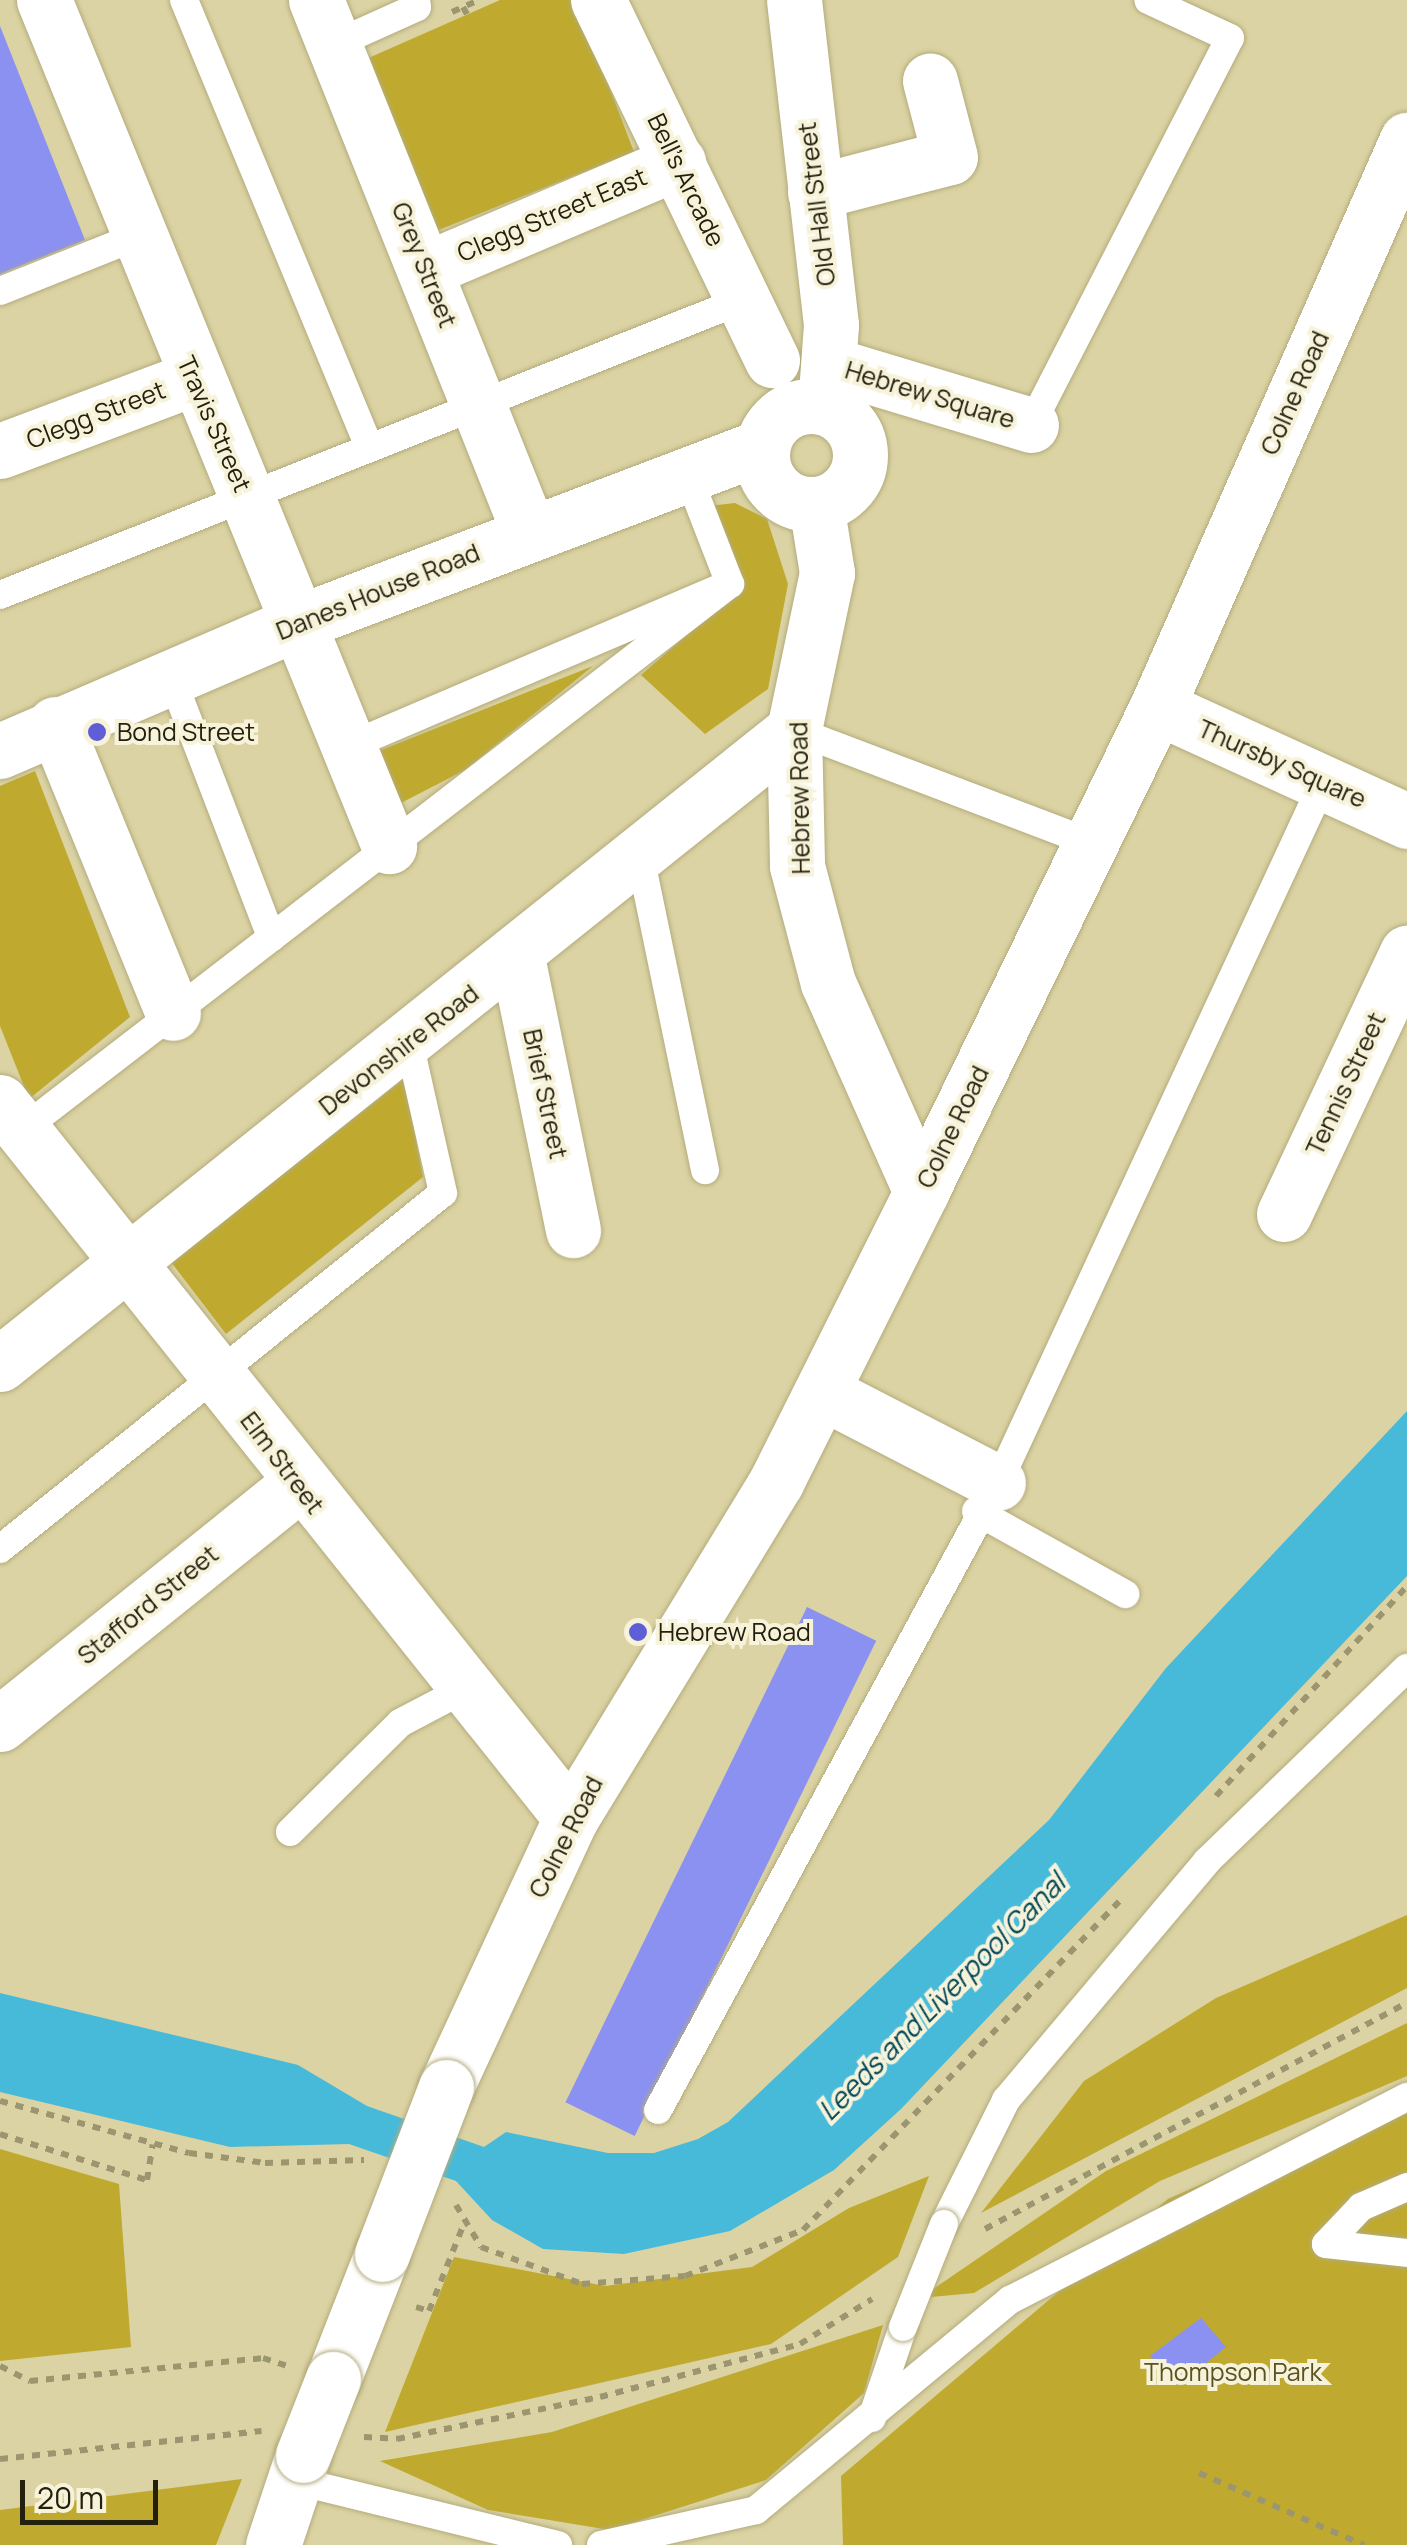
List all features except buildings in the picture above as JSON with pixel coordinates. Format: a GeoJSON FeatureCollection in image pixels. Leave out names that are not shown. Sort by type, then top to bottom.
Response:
{"type":"FeatureCollection","features":[{"type":"Feature","properties":{"kind":"street","name":"Travis Street"},"geometry":{"type":"LineString","coordinates":[[44,0],[192,379],[245,494],[389,846]]}},
{"type":"Feature","properties":{"kind":"street","name":"Bell's Arcade"},"geometry":{"type":"LineString","coordinates":[[598,0],[772,360]]}},
{"type":"Feature","properties":{"kind":"street","name":"Old Hall Street"},"geometry":{"type":"LineString","coordinates":[[794,0],[815,192],[827,386]]}},
{"type":"Feature","properties":{"kind":"street","name":"Grey Street"},"geometry":{"type":"LineString","coordinates":[[324,23],[529,532]]}},
{"type":"Feature","properties":{"kind":"street"},"geometry":{"type":"LineString","coordinates":[[815,192],[950,157],[930,80]]}},
{"type":"Feature","properties":{"kind":"street","name":"Colne Road"},"geometry":{"type":"LineString","coordinates":[[273,2545],[305,2451],[446,2087],[571,1818],[822,1392],[1156,707],[1392,210],[1407,140]]}},
{"type":"Feature","properties":{"kind":"street","name":"Clegg Street East"},"geometry":{"type":"LineString","coordinates":[[426,269],[678,162]]}},
{"type":"Feature","properties":{"kind":"street","name":"Clegg Street"},"geometry":{"type":"LineString","coordinates":[[0,451],[192,379]]}},
{"type":"Feature","properties":{"kind":"street"},"geometry":{"type":"LineString","coordinates":[[827,386],[854,430],[859,466],[849,486],[816,504],[778,491],[762,446],[780,416],[827,386]]}},
{"type":"Feature","properties":{"kind":"street","name":"Hebrew Square"},"geometry":{"type":"LineString","coordinates":[[827,386],[1032,425]]}},
{"type":"Feature","properties":{"kind":"street","name":"Danes House Road"},"geometry":{"type":"LineString","coordinates":[[0,751],[55,724],[297,624],[762,446]]}},
{"type":"Feature","properties":{"kind":"street","name":"Hebrew Road"},"geometry":{"type":"LineString","coordinates":[[816,504],[826,574],[794,730],[797,866],[828,983],[921,1192]]}},
{"type":"Feature","properties":{"kind":"street","name":"Thursby Square"},"geometry":{"type":"LineString","coordinates":[[1156,707],[1407,821]]}},
{"type":"Feature","properties":{"kind":"street"},"geometry":{"type":"LineString","coordinates":[[55,724],[173,1013]]}},
{"type":"Feature","properties":{"kind":"street","name":"Devonshire Road"},"geometry":{"type":"LineString","coordinates":[[6,1347],[130,1260],[518,957],[794,730]]}},
{"type":"Feature","properties":{"kind":"street","name":"Tennis Street"},"geometry":{"type":"LineString","coordinates":[[1284,1214],[1407,953]]}},
{"type":"Feature","properties":{"kind":"street","name":"Brief Street"},"geometry":{"type":"LineString","coordinates":[[518,957],[573,1230]]}},
{"type":"Feature","properties":{"kind":"street","name":"Elm Street"},"geometry":{"type":"LineString","coordinates":[[11,1116],[130,1260],[297,1485],[462,1691],[571,1818]]}},
{"type":"Feature","properties":{"kind":"street"},"geometry":{"type":"LineString","coordinates":[[822,1392],[987,1497]]}},
{"type":"Feature","properties":{"kind":"street","name":"Stafford Street"},"geometry":{"type":"LineString","coordinates":[[0,1724],[297,1485]]}},
{"type":"Feature","properties":{"kind":"lane"},"geometry":{"type":"LineString","coordinates":[[184,0],[368,444]]}},
{"type":"Feature","properties":{"kind":"lane"},"geometry":{"type":"LineString","coordinates":[[324,23],[417,8],[416,0]]}},
{"type":"Feature","properties":{"kind":"lane"},"geometry":{"type":"LineString","coordinates":[[1032,425],[1230,38],[1148,0]]}},
{"type":"Feature","properties":{"kind":"lane"},"geometry":{"type":"LineString","coordinates":[[0,291],[136,238]]}},
{"type":"Feature","properties":{"kind":"lane"},"geometry":{"type":"LineString","coordinates":[[0,595],[478,400],[743,300]]}},
{"type":"Feature","properties":{"kind":"lane"},"geometry":{"type":"LineString","coordinates":[[687,474],[730,584]]}},
{"type":"Feature","properties":{"kind":"lane"},"geometry":{"type":"LineString","coordinates":[[347,747],[730,584]]}},
{"type":"Feature","properties":{"kind":"lane"},"geometry":{"type":"LineString","coordinates":[[11,1116],[173,1013],[730,584]]}},
{"type":"Feature","properties":{"kind":"lane"},"geometry":{"type":"LineString","coordinates":[[172,676],[271,937]]}},
{"type":"Feature","properties":{"kind":"lane"},"geometry":{"type":"LineString","coordinates":[[794,730],[1090,843]]}},
{"type":"Feature","properties":{"kind":"lane"},"geometry":{"type":"LineString","coordinates":[[658,2110],[987,1497],[1323,782]]}},
{"type":"Feature","properties":{"kind":"lane"},"geometry":{"type":"LineString","coordinates":[[640,856],[704,1170]]}},
{"type":"Feature","properties":{"kind":"lane"},"geometry":{"type":"LineString","coordinates":[[0,1549],[443,1193],[409,1042]]}},
{"type":"Feature","properties":{"kind":"lane"},"geometry":{"type":"LineString","coordinates":[[987,1497],[1125,1594]]}},
{"type":"Feature","properties":{"kind":"lane"},"geometry":{"type":"LineString","coordinates":[[871,2420],[924,2267],[1006,2100],[1207,1861],[1407,1668]]}},
{"type":"Feature","properties":{"kind":"lane"},"geometry":{"type":"LineString","coordinates":[[290,1832],[400,1723],[462,1691]]}},
{"type":"Feature","properties":{"kind":"lane"},"geometry":{"type":"LineString","coordinates":[[601,2545],[756,2510],[871,2420],[1010,2300],[1407,2098]]}},
{"type":"Feature","properties":{"kind":"lane"},"geometry":{"type":"LineString","coordinates":[[1407,2187],[1362,2207],[1326,2244],[1407,2253]]}},
{"type":"Feature","properties":{"kind":"lane"},"geometry":{"type":"LineString","coordinates":[[305,2451],[558,2545]]}},
{"type":"Feature","properties":{"kind":"path"},"geometry":{"type":"LineString","coordinates":[[463,7],[468,16]]}},
{"type":"Feature","properties":{"kind":"path"},"geometry":{"type":"LineString","coordinates":[[1208,1804],[1407,1586]]}},
{"type":"Feature","properties":{"kind":"path"},"geometry":{"type":"LineString","coordinates":[[445,2187],[481,2248],[582,2284],[684,2276],[803,2230],[1129,1890]]}},
{"type":"Feature","properties":{"kind":"path"},"geometry":{"type":"LineString","coordinates":[[0,2460],[150,2437],[305,2451],[397,2439],[800,2344],[924,2267],[1407,2003]]}},
{"type":"Feature","properties":{"kind":"path"},"geometry":{"type":"LineString","coordinates":[[0,2101],[153,2144],[265,2163],[324,2154],[378,2164]]}},
{"type":"Feature","properties":{"kind":"path"},"geometry":{"type":"LineString","coordinates":[[0,2134],[147,2180],[153,2144]]}},
{"type":"Feature","properties":{"kind":"path"},"geometry":{"type":"LineString","coordinates":[[0,2366],[30,2381],[263,2358],[333,2379]]}},
{"type":"Feature","properties":{"kind":"path"},"geometry":{"type":"LineString","coordinates":[[1198,2473],[1364,2545]]}},
{"type":"Feature","properties":{"kind":"green space"},"geometry":{"type":"Polygon","coordinates":[[[500,0],[576,0],[634,152],[431,233],[364,60],[500,0]]]}},
{"type":"Feature","properties":{"kind":"green space"},"geometry":{"type":"Polygon","coordinates":[[[735,503],[767,519],[788,584],[768,689],[705,734],[641,675],[738,590],[700,507],[735,503]]]}},
{"type":"Feature","properties":{"kind":"green space"},"geometry":{"type":"Polygon","coordinates":[[[593,666],[465,770],[397,805],[376,752],[593,666]]]}},
{"type":"Feature","properties":{"kind":"green space"},"geometry":{"type":"Polygon","coordinates":[[[35,771],[130,1017],[29,1099],[0,1026],[0,786],[35,771]]]}},
{"type":"Feature","properties":{"kind":"green space"},"geometry":{"type":"Polygon","coordinates":[[[405,1078],[423,1177],[226,1334],[171,1262],[405,1078]]]}},
{"type":"Feature","properties":{"kind":"green space"},"geometry":{"type":"Polygon","coordinates":[[[1407,1915],[1407,1988],[981,2213],[1084,2081],[1216,1998],[1407,1915]]]}},
{"type":"Feature","properties":{"kind":"green space"},"geometry":{"type":"Polygon","coordinates":[[[1407,2023],[1407,2076],[1160,2181],[974,2293],[920,2298],[1106,2171],[1407,2023]]]}},
{"type":"Feature","properties":{"kind":"green space","name":"Thompson Park"},"geometry":{"type":"Polygon","coordinates":[[[1407,2094],[1407,2545],[843,2545],[841,2476],[1168,2199],[1407,2094]]]}},
{"type":"Feature","properties":{"kind":"green space"},"geometry":{"type":"Polygon","coordinates":[[[0,2149],[119,2184],[131,2347],[0,2361],[0,2149]]]}},
{"type":"Feature","properties":{"kind":"green space"},"geometry":{"type":"Polygon","coordinates":[[[929,2176],[898,2257],[771,2344],[385,2432],[454,2257],[605,2286],[752,2267],[849,2208],[929,2176]]]}},
{"type":"Feature","properties":{"kind":"green space"},"geometry":{"type":"Polygon","coordinates":[[[883,2325],[864,2393],[766,2480],[610,2530],[488,2510],[380,2461],[552,2432],[883,2325]]]}},
{"type":"Feature","properties":{"kind":"green space"},"geometry":{"type":"Polygon","coordinates":[[[242,2479],[216,2545],[0,2545],[0,2510],[242,2479]]]}},
{"type":"Feature","properties":{"kind":"water","name":"Leeds and Liverpool Canal"},"geometry":{"type":"Polygon","coordinates":[[[1407,1411],[1407,1576],[901,2109],[834,2170],[730,2231],[624,2254],[543,2249],[492,2220],[456,2181],[349,2144],[230,2147],[0,2092],[0,1993],[298,2065],[367,2106],[484,2147],[506,2132],[608,2153],[654,2153],[698,2139],[728,2122],[1049,1820],[1166,1668],[1407,1411]]]}},
{"type":"Feature","properties":{"kind":"place","name":"Bond Street"},"geometry":{"type":"Point","coordinates":[97,732]}},
{"type":"Feature","properties":{"kind":"place","name":"Hebrew Road"},"geometry":{"type":"Point","coordinates":[638,1632]}}]}
